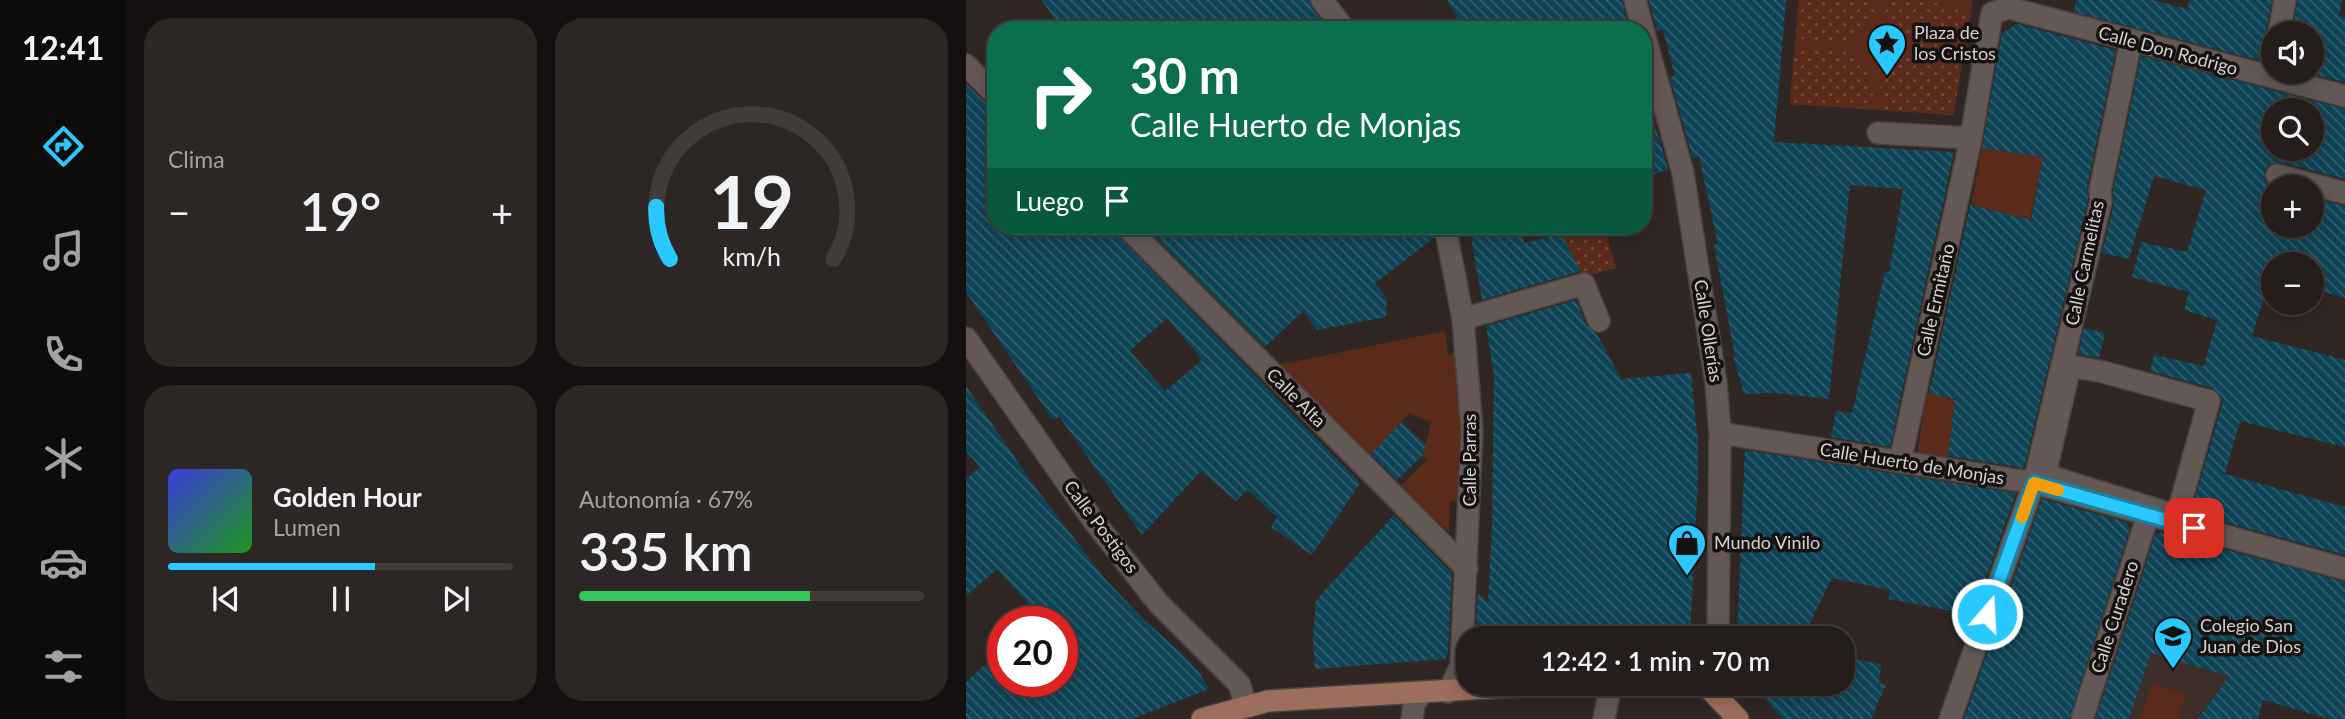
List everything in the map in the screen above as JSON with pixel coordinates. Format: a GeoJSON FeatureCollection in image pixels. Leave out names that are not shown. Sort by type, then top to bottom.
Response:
{"type":"FeatureCollection","features":[{"type":"Feature","properties":{"kind":"main road"},"geometry":{"type":"LineString","coordinates":[[1202,719],[1268,701],[1456,691]]}},
{"type":"Feature","properties":{"kind":"main road"},"geometry":{"type":"LineString","coordinates":[[1716,696],[1738,719]]}},
{"type":"Feature","properties":{"kind":"street"},"geometry":{"type":"LineString","coordinates":[[1322,0],[1338,21]]}},
{"type":"Feature","properties":{"kind":"street","name":"Calle Ollerías"},"geometry":{"type":"LineString","coordinates":[[1635,0],[1641,21]]}},
{"type":"Feature","properties":{"kind":"street"},"geometry":{"type":"LineString","coordinates":[[2282,21],[2285,0]]}},
{"type":"Feature","properties":{"kind":"street","name":"Calle Don Rodrigo"},"geometry":{"type":"LineString","coordinates":[[1971,138],[1992,13],[2009,8],[2261,71]]}},
{"type":"Feature","properties":{"kind":"street","name":"Calle Carmelitas"},"geometry":{"type":"LineString","coordinates":[[1950,719],[2034,483],[2101,201],[2100,190],[2132,41]]}},
{"type":"Feature","properties":{"kind":"street","name":"Calle Ollerías"},"geometry":{"type":"LineString","coordinates":[[1652,62],[1683,173],[1716,383],[1720,433],[1718,626]]}},
{"type":"Feature","properties":{"kind":"street"},"geometry":{"type":"LineString","coordinates":[[966,65],[987,85]]}},
{"type":"Feature","properties":{"kind":"street","name":"Calle Don Rodrigo"},"geometry":{"type":"LineString","coordinates":[[2306,84],[2345,96]]}},
{"type":"Feature","properties":{"kind":"street"},"geometry":{"type":"LineString","coordinates":[[1878,134],[1971,138]]}},
{"type":"Feature","properties":{"kind":"street","name":"Calle Ermitaño"},"geometry":{"type":"LineString","coordinates":[[1900,462],[1971,138]]}},
{"type":"Feature","properties":{"kind":"street"},"geometry":{"type":"LineString","coordinates":[[2324,187],[2345,193]]}},
{"type":"Feature","properties":{"kind":"street","name":"Calle Alta"},"geometry":{"type":"LineString","coordinates":[[1135,235],[1467,569]]}},
{"type":"Feature","properties":{"kind":"street","name":"Calle Parras"},"geometry":{"type":"LineString","coordinates":[[1447,235],[1463,319],[1472,431],[1461,666],[1448,692]]}},
{"type":"Feature","properties":{"kind":"street"},"geometry":{"type":"LineString","coordinates":[[1463,319],[1584,284],[1599,321]]}},
{"type":"Feature","properties":{"kind":"street","name":"Calle Postigos"},"geometry":{"type":"LineString","coordinates":[[966,338],[1093,520],[1158,604],[1240,685],[1245,706]]}},
{"type":"Feature","properties":{"kind":"street"},"geometry":{"type":"LineString","coordinates":[[2070,366],[2103,372],[2209,401],[2178,510],[2177,516],[2049,476],[2046,471],[2070,366]]}},
{"type":"Feature","properties":{"kind":"street","name":"Calle Huerto de Monjas"},"geometry":{"type":"LineString","coordinates":[[1720,433],[2034,483],[2345,569]]}},
{"type":"Feature","properties":{"kind":"street","name":"Calle Curadero"},"geometry":{"type":"LineString","coordinates":[[2082,719],[2148,515]]}},
{"type":"Feature","properties":{"kind":"street"},"geometry":{"type":"LineString","coordinates":[[1412,719],[1414,704],[1422,693]]}},
{"type":"Feature","properties":{"kind":"street"},"geometry":{"type":"LineString","coordinates":[[1604,719],[1609,696]]}},
{"type":"Feature","properties":{"kind":"shaded area"},"geometry":{"type":"Polygon","coordinates":[[[1799,0],[1973,0],[1953,115],[1790,104],[1799,0]]]}},
{"type":"Feature","properties":{"kind":"shaded area"},"geometry":{"type":"Polygon","coordinates":[[[1799,0],[1876,0],[1874,23],[1848,42],[1800,39],[1796,36],[1799,0]]]}},
{"type":"Feature","properties":{"kind":"shaded area"},"geometry":{"type":"Polygon","coordinates":[[[1886,0],[1927,0],[1971,14],[1965,50],[1908,44],[1886,24],[1886,0]]]}},
{"type":"Feature","properties":{"kind":"shaded area"},"geometry":{"type":"Polygon","coordinates":[[[1794,51],[1852,52],[1858,65],[1870,73],[1873,93],[1869,109],[1790,104],[1794,51]]]}},
{"type":"Feature","properties":{"kind":"shaded area"},"geometry":{"type":"Polygon","coordinates":[[[1905,56],[1963,59],[1953,115],[1882,109],[1882,78],[1905,56]]]}},
{"type":"Feature","properties":{"kind":"shaded area"},"geometry":{"type":"Polygon","coordinates":[[[1982,148],[2043,157],[2030,220],[1971,205],[1982,148]]]}},
{"type":"Feature","properties":{"kind":"shaded area"},"geometry":{"type":"Polygon","coordinates":[[[1561,235],[1607,235],[1616,268],[1584,276],[1561,235]]]}},
{"type":"Feature","properties":{"kind":"shaded area"},"geometry":{"type":"Polygon","coordinates":[[[1445,331],[1448,355],[1458,352],[1465,433],[1463,501],[1450,501],[1449,532],[1400,487],[1427,460],[1423,455],[1431,422],[1409,413],[1368,458],[1278,365],[1445,331]]]}},
{"type":"Feature","properties":{"kind":"shaded area"},"geometry":{"type":"Polygon","coordinates":[[[1926,392],[1955,399],[1948,460],[1917,456],[1926,392]]]}},
{"type":"Feature","properties":{"kind":"shaded area","name":"Colegio San Juan de Dios"},"geometry":{"type":"Polygon","coordinates":[[[2124,627],[2244,661],[2214,697],[2200,719],[2093,719],[2124,627]]]}},
{"type":"Feature","properties":{"kind":"shaded area"},"geometry":{"type":"Polygon","coordinates":[[[2152,683],[2186,694],[2178,719],[2140,719],[2152,683]]]}},
{"type":"Feature","properties":{"kind":"building"},"geometry":{"type":"Polygon","coordinates":[[[1041,0],[1309,0],[1321,21],[1056,21],[1041,0]]]}},
{"type":"Feature","properties":{"kind":"building"},"geometry":{"type":"Polygon","coordinates":[[[1447,0],[1622,0],[1627,21],[1459,21],[1447,0]]]}},
{"type":"Feature","properties":{"kind":"building"},"geometry":{"type":"Polygon","coordinates":[[[1649,0],[1786,0],[1774,142],[1954,152],[1890,447],[1831,437],[1836,411],[1852,413],[1885,271],[1889,272],[1903,189],[1850,185],[1829,399],[1776,393],[1744,394],[1733,356],[1714,245],[1718,244],[1699,156],[1693,159],[1670,77],[1675,76],[1663,30],[1657,30],[1649,0]]]}},
{"type":"Feature","properties":{"kind":"building"},"geometry":{"type":"Polygon","coordinates":[[[2076,0],[2152,0],[2188,9],[2189,0],[2272,0],[2268,21],[2261,21],[2261,61],[2074,12],[2076,0]]]}},
{"type":"Feature","properties":{"kind":"building"},"geometry":{"type":"Polygon","coordinates":[[[2298,0],[2342,0],[2339,16],[2345,17],[2345,82],[2324,77],[2324,21],[2294,21],[2298,0]]]}},
{"type":"Feature","properties":{"kind":"building"},"geometry":{"type":"Polygon","coordinates":[[[2017,24],[2116,50],[2087,187],[2088,200],[2024,468],[1948,456],[1955,399],[1929,393],[1970,205],[2031,220],[2043,157],[1982,148],[2002,33],[2017,24]]]}},
{"type":"Feature","properties":{"kind":"building"},"geometry":{"type":"Polygon","coordinates":[[[2141,56],[2303,98],[2261,98],[2261,161],[2324,161],[2324,104],[2345,109],[2345,179],[2280,162],[2268,165],[2265,175],[2261,175],[2261,238],[2324,238],[2324,201],[2345,206],[2345,298],[2324,292],[2324,252],[2261,252],[2261,308],[2252,336],[2345,360],[2345,447],[2240,421],[2225,474],[2345,507],[2345,555],[2191,513],[2222,405],[2221,397],[2212,388],[2150,371],[2154,355],[2204,366],[2217,320],[2184,310],[2189,292],[2132,277],[2141,242],[2187,252],[2206,190],[2154,176],[2129,259],[2102,253],[2114,204],[2113,191],[2141,56]]]}},
{"type":"Feature","properties":{"kind":"building"},"geometry":{"type":"Polygon","coordinates":[[[966,84],[987,104],[987,235],[1117,235],[1360,483],[1312,555],[1271,527],[1277,517],[1247,490],[1236,501],[1201,471],[1142,535],[1059,416],[1053,420],[966,292],[966,84]],[[1167,318],[1130,351],[1165,391],[1202,360],[1167,318]]]}},
{"type":"Feature","properties":{"kind":"building"},"geometry":{"type":"Polygon","coordinates":[[[1652,115],[1668,169],[1652,175],[1652,115]]]}},
{"type":"Feature","properties":{"kind":"building"},"geometry":{"type":"Polygon","coordinates":[[[1153,235],[1434,235],[1434,238],[1375,283],[1387,299],[1386,317],[1317,330],[1303,311],[1265,347],[1153,235]]]}},
{"type":"Feature","properties":{"kind":"building"},"geometry":{"type":"Polygon","coordinates":[[[1471,235],[1522,235],[1524,243],[1562,235],[1581,271],[1482,300],[1471,235]]]}},
{"type":"Feature","properties":{"kind":"building"},"geometry":{"type":"Polygon","coordinates":[[[1576,300],[1587,326],[1597,334],[1621,379],[1691,373],[1698,443],[1698,478],[1691,626],[1476,626],[1478,593],[1488,603],[1492,528],[1494,375],[1486,326],[1576,300]]]}},
{"type":"Feature","properties":{"kind":"building"},"geometry":{"type":"Polygon","coordinates":[[[2084,328],[2105,333],[2099,358],[2078,354],[2084,328]]]}},
{"type":"Feature","properties":{"kind":"building"},"geometry":{"type":"Polygon","coordinates":[[[966,386],[1035,487],[1106,580],[1199,672],[1209,689],[1132,719],[966,719],[966,682],[987,663],[987,697],[1078,697],[1078,606],[1030,606],[997,569],[966,596],[966,479],[980,467],[966,451],[966,386]]]}},
{"type":"Feature","properties":{"kind":"building"},"geometry":{"type":"Polygon","coordinates":[[[1401,422],[1426,445],[1423,455],[1397,480],[1371,454],[1401,422]]]}},
{"type":"Feature","properties":{"kind":"building"},"geometry":{"type":"Polygon","coordinates":[[[1745,450],[2016,493],[1973,615],[1889,599],[1890,590],[1832,578],[1808,626],[1738,626],[1745,450]]]}},
{"type":"Feature","properties":{"kind":"building"},"geometry":{"type":"Polygon","coordinates":[[[2042,499],[2126,522],[2130,529],[2069,719],[1964,719],[2042,499]]]}},
{"type":"Feature","properties":{"kind":"building"},"geometry":{"type":"Polygon","coordinates":[[[1394,515],[1452,573],[1448,655],[1445,659],[1315,669],[1313,638],[1316,600],[1394,515]]]}},
{"type":"Feature","properties":{"kind":"building"},"geometry":{"type":"Polygon","coordinates":[[[2161,532],[2345,582],[2345,719],[2330,719],[2263,700],[2258,719],[2198,719],[2229,676],[2151,653],[2129,719],[2096,719],[2155,535],[2161,532]]]}},
{"type":"Feature","properties":{"kind":"building"},"geometry":{"type":"Polygon","coordinates":[[[1855,659],[1881,664],[1879,683],[1886,685],[1871,719],[1783,719],[1762,696],[1855,696],[1855,659]]]}},
{"type":"Feature","properties":{"kind":"slow traffic"},"geometry":{"type":"LineString","coordinates":[[2022,517],[2034,483],[2058,490]]}},
{"type":"Feature","properties":{"kind":"place","name":"Plaza de los Cristos"},"geometry":{"type":"Point","coordinates":[1887,77]}},
{"type":"Feature","properties":{"kind":"place","name":"Mundo Vinilo"},"geometry":{"type":"Point","coordinates":[1687,577]}},
{"type":"Feature","properties":{"kind":"place","name":"Colegio San Juan de Dios"},"geometry":{"type":"Point","coordinates":[2173,670]}},
{"type":"Feature","properties":{"kind":"route"},"geometry":{"type":"LineString","coordinates":[[1987,614],[2034,483],[2194,528]]}}]}
